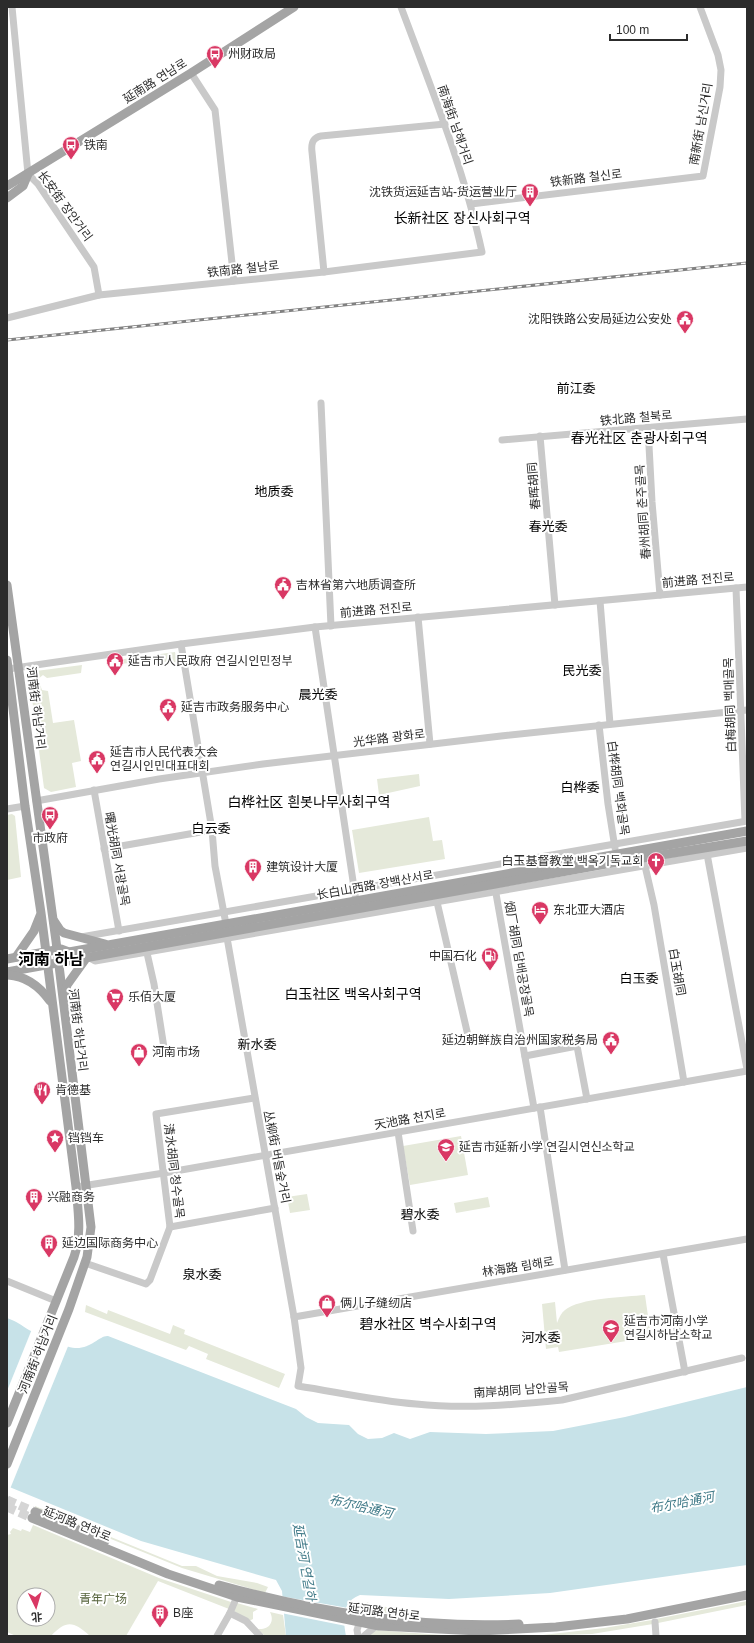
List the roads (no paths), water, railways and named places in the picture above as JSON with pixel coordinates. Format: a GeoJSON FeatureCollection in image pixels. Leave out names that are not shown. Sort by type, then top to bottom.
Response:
{"type":"FeatureCollection","features":[{"type":"Feature","properties":{"kind":"main road","name":"延南路 연남로"},"geometry":{"type":"LineString","coordinates":[[8,184],[28,174],[294,7]]}},
{"type":"Feature","properties":{"kind":"main road","name":"延南路 연남로"},"geometry":{"type":"LineString","coordinates":[[7,198],[23,186],[28,174]]}},
{"type":"Feature","properties":{"kind":"main road","name":"河南街 하남거리"},"geometry":{"type":"LineString","coordinates":[[7,585],[57,950],[63,1010],[87,1185],[91,1227],[89,1247],[85,1263],[59,1336],[7,1464]]}},
{"type":"Feature","properties":{"kind":"main road","name":"河南街 하남거리"},"geometry":{"type":"LineString","coordinates":[[7,1423],[77,1247],[79,1223],[76,1187],[51,1003],[41,913],[24,806],[8,665]]}},
{"type":"Feature","properties":{"kind":"main road","name":"长白山西路 장백산서로"},"geometry":{"type":"LineString","coordinates":[[11,958],[61,949],[69,952],[108,945],[226,931],[356,901],[747,831]]}},
{"type":"Feature","properties":{"kind":"main road","name":"长白山西路 장백산서로"},"geometry":{"type":"LineString","coordinates":[[7,974],[58,962],[226,931],[607,869],[747,841]]}},
{"type":"Feature","properties":{"kind":"main road"},"geometry":{"type":"LineString","coordinates":[[11,958],[34,931],[41,913]]}},
{"type":"Feature","properties":{"kind":"main road"},"geometry":{"type":"LineString","coordinates":[[52,916],[60,930],[73,936],[108,945]]}},
{"type":"Feature","properties":{"kind":"main road"},"geometry":{"type":"LineString","coordinates":[[63,1010],[64,992],[67,985],[87,957]]}},
{"type":"Feature","properties":{"kind":"main road"},"geometry":{"type":"LineString","coordinates":[[7,974],[16,975],[29,981],[44,992],[51,1003]]}},
{"type":"Feature","properties":{"kind":"main road","name":"延河路 연하로"},"geometry":{"type":"LineString","coordinates":[[34,1515],[168,1574],[269,1602],[358,1619],[476,1625],[549,1622],[616,1614],[747,1589]]}},
{"type":"Feature","properties":{"kind":"main road","name":"延河路 연하로"},"geometry":{"type":"LineString","coordinates":[[358,1619],[376,1626],[511,1633],[618,1620],[747,1596]]}},
{"type":"Feature","properties":{"kind":"street","name":"长安街 장안거리"},"geometry":{"type":"LineString","coordinates":[[12,7],[28,174],[38,184],[94,267],[97,276],[99,294]]}},
{"type":"Feature","properties":{"kind":"street","name":"南海街 남해거리"},"geometry":{"type":"LineString","coordinates":[[401,7],[445,124],[465,192],[471,204],[482,252]]}},
{"type":"Feature","properties":{"kind":"street","name":"南新街 남신거리"},"geometry":{"type":"LineString","coordinates":[[700,7],[718,55],[721,70],[720,87],[703,176]]}},
{"type":"Feature","properties":{"kind":"street"},"geometry":{"type":"LineString","coordinates":[[191,73],[215,110],[234,281]]}},
{"type":"Feature","properties":{"kind":"street"},"geometry":{"type":"LineString","coordinates":[[324,272],[312,142],[321,136],[445,124]]}},
{"type":"Feature","properties":{"kind":"street","name":"铁新路 철신로"},"geometry":{"type":"LineString","coordinates":[[471,204],[703,176]]}},
{"type":"Feature","properties":{"kind":"street","name":"铁南路 철남로"},"geometry":{"type":"LineString","coordinates":[[7,318],[99,294],[324,272],[482,252]]}},
{"type":"Feature","properties":{"kind":"street"},"geometry":{"type":"LineString","coordinates":[[321,403],[331,626]]}},
{"type":"Feature","properties":{"kind":"street","name":"铁北路 철북로"},"geometry":{"type":"LineString","coordinates":[[502,440],[747,419]]}},
{"type":"Feature","properties":{"kind":"street","name":"春州胡同 춘주골목"},"geometry":{"type":"LineString","coordinates":[[648,427],[652,502],[660,595]]}},
{"type":"Feature","properties":{"kind":"street","name":"春晖胡同"},"geometry":{"type":"LineString","coordinates":[[540,436],[555,605]]}},
{"type":"Feature","properties":{"kind":"street","name":"前进路 전진로"},"geometry":{"type":"LineString","coordinates":[[8,665],[19,668],[181,644],[315,627],[747,587]]}},
{"type":"Feature","properties":{"kind":"street","name":"白梅胡同 백매골목"},"geometry":{"type":"LineString","coordinates":[[736,588],[744,710],[746,821]]}},
{"type":"Feature","properties":{"kind":"street","name":"白桦胡同 백화골목"},"geometry":{"type":"LineString","coordinates":[[600,601],[610,724]]}},
{"type":"Feature","properties":{"kind":"street"},"geometry":{"type":"LineString","coordinates":[[418,617],[430,744]]}},
{"type":"Feature","properties":{"kind":"street"},"geometry":{"type":"LineString","coordinates":[[315,627],[356,901]]}},
{"type":"Feature","properties":{"kind":"street","name":"丛柳街 버들숲거리"},"geometry":{"type":"LineString","coordinates":[[181,644],[212,830],[215,866],[248,1050],[254,1098],[294,1317],[301,1368],[298,1386]]}},
{"type":"Feature","properties":{"kind":"street","name":"光华路 광화로"},"geometry":{"type":"LineString","coordinates":[[36,800],[202,773],[335,756],[430,744],[744,710]]}},
{"type":"Feature","properties":{"kind":"street","name":"白桦胡同 백화골목"},"geometry":{"type":"LineString","coordinates":[[599,725],[616,854]]}},
{"type":"Feature","properties":{"kind":"street","name":"曙光胡同 서광골목"},"geometry":{"type":"LineString","coordinates":[[94,790],[119,931]]}},
{"type":"Feature","properties":{"kind":"street"},"geometry":{"type":"LineString","coordinates":[[7,809],[24,806]]}},
{"type":"Feature","properties":{"kind":"street"},"geometry":{"type":"LineString","coordinates":[[80,937],[746,821]]}},
{"type":"Feature","properties":{"kind":"street"},"geometry":{"type":"LineString","coordinates":[[104,849],[212,830]]}},
{"type":"Feature","properties":{"kind":"street"},"geometry":{"type":"LineString","coordinates":[[607,869],[645,866],[747,848]]}},
{"type":"Feature","properties":{"kind":"street"},"geometry":{"type":"LineString","coordinates":[[707,854],[747,1070]]}},
{"type":"Feature","properties":{"kind":"street","name":"白玉胡同"},"geometry":{"type":"LineString","coordinates":[[645,866],[654,905],[684,1082]]}},
{"type":"Feature","properties":{"kind":"street"},"geometry":{"type":"LineString","coordinates":[[87,957],[95,961],[147,953],[226,931],[437,902],[495,888]]}},
{"type":"Feature","properties":{"kind":"street","name":"烟厂胡同 담배공장골목"},"geometry":{"type":"LineString","coordinates":[[495,888],[525,1056],[537,1108],[565,1270]]}},
{"type":"Feature","properties":{"kind":"street"},"geometry":{"type":"LineString","coordinates":[[437,902],[469,1040]]}},
{"type":"Feature","properties":{"kind":"street"},"geometry":{"type":"LineString","coordinates":[[147,953],[154,984],[165,1054]]}},
{"type":"Feature","properties":{"kind":"street"},"geometry":{"type":"LineString","coordinates":[[525,1056],[577,1046],[588,1099]]}},
{"type":"Feature","properties":{"kind":"street","name":"天池路 천지로"},"geometry":{"type":"LineString","coordinates":[[76,1187],[537,1108],[747,1070]]}},
{"type":"Feature","properties":{"kind":"street","name":"清水胡同 청수골목"},"geometry":{"type":"LineString","coordinates":[[85,1263],[146,1284],[150,1280],[170,1227],[156,1114],[254,1098]]}},
{"type":"Feature","properties":{"kind":"street"},"geometry":{"type":"LineString","coordinates":[[398,1132],[413,1231]]}},
{"type":"Feature","properties":{"kind":"street"},"geometry":{"type":"LineString","coordinates":[[170,1227],[275,1208]]}},
{"type":"Feature","properties":{"kind":"street","name":"林海路 림해로"},"geometry":{"type":"LineString","coordinates":[[294,1317],[747,1239]]}},
{"type":"Feature","properties":{"kind":"street"},"geometry":{"type":"LineString","coordinates":[[663,1254],[684,1372]]}},
{"type":"Feature","properties":{"kind":"street"},"geometry":{"type":"LineString","coordinates":[[7,1281],[56,1301]]}},
{"type":"Feature","properties":{"kind":"street","name":"南岸胡同 남안골목"},"geometry":{"type":"LineString","coordinates":[[298,1386],[416,1404],[502,1405],[562,1400],[742,1358]]}},
{"type":"Feature","properties":{"kind":"street"},"geometry":{"type":"LineString","coordinates":[[217,1636],[230,1613],[238,1594]]}},
{"type":"Feature","properties":{"kind":"street"},"geometry":{"type":"LineString","coordinates":[[230,1613],[246,1621],[260,1636]]}},
{"type":"Feature","properties":{"kind":"street"},"geometry":{"type":"LineString","coordinates":[[358,1619],[358,1636]]}},
{"type":"Feature","properties":{"kind":"street"},"geometry":{"type":"LineString","coordinates":[[655,1622],[656,1636]]}},
{"type":"Feature","properties":{"kind":"street"},"geometry":{"type":"LineString","coordinates":[[364,1636],[376,1626]]}},
{"type":"Feature","properties":{"kind":"water"},"geometry":{"type":"Polygon","coordinates":[[[7,1318],[45,1338],[75,1348],[81,1348],[105,1336],[108,1336],[296,1409],[306,1417],[318,1423],[349,1425],[358,1434],[368,1439],[382,1438],[394,1433],[410,1439],[430,1432],[486,1434],[553,1431],[625,1417],[747,1387],[747,1565],[550,1593],[449,1599],[360,1595],[349,1602],[346,1607],[344,1624],[346,1636],[286,1636],[282,1591],[276,1580],[141,1541],[7,1486],[7,1318]]]}},
{"type":"Feature","properties":{"kind":"tunnel"},"geometry":{"type":"LineString","coordinates":[[7,1500],[35,1512]]}},
{"type":"Feature","properties":{"kind":"tunnel"},"geometry":{"type":"LineString","coordinates":[[7,1507],[32,1518]]}},
{"type":"Feature","properties":{"kind":"railway"},"geometry":{"type":"LineString","coordinates":[[7,340],[747,263]]}},
{"type":"Feature","properties":{"kind":"place","name":"州财政局"},"geometry":{"type":"Point","coordinates":[215,69]}},
{"type":"Feature","properties":{"kind":"place","name":"铁南"},"geometry":{"type":"Point","coordinates":[71,160]}},
{"type":"Feature","properties":{"kind":"place","name":"沈铁货运延吉站-货运营业厅"},"geometry":{"type":"Point","coordinates":[530,207]}},
{"type":"Feature","properties":{"kind":"place","name":"沈阳铁路公安局延边公安处"},"geometry":{"type":"Point","coordinates":[685,334]}},
{"type":"Feature","properties":{"kind":"place","name":"吉林省第六地质调查所"},"geometry":{"type":"Point","coordinates":[283,600]}},
{"type":"Feature","properties":{"kind":"place","name":"延吉市人民政府 연길시인민정부"},"geometry":{"type":"Point","coordinates":[115,676]}},
{"type":"Feature","properties":{"kind":"place","name":"延吉市政务服务中心"},"geometry":{"type":"Point","coordinates":[168,722]}},
{"type":"Feature","properties":{"kind":"place","name":"延吉市人民代表大会 연길시인민대표대회"},"geometry":{"type":"Point","coordinates":[97,774]}},
{"type":"Feature","properties":{"kind":"place","name":"市政府"},"geometry":{"type":"Point","coordinates":[50,830]}},
{"type":"Feature","properties":{"kind":"place","name":"白玉基督教堂 백옥기독교회"},"geometry":{"type":"Point","coordinates":[656,876]}},
{"type":"Feature","properties":{"kind":"place","name":"建筑设计大厦"},"geometry":{"type":"Point","coordinates":[253,882]}},
{"type":"Feature","properties":{"kind":"place","name":"东北亚大酒店"},"geometry":{"type":"Point","coordinates":[540,925]}},
{"type":"Feature","properties":{"kind":"place","name":"中国石化"},"geometry":{"type":"Point","coordinates":[490,971]}},
{"type":"Feature","properties":{"kind":"place","name":"乐佰大厦"},"geometry":{"type":"Point","coordinates":[115,1012]}},
{"type":"Feature","properties":{"kind":"place","name":"延边朝鲜族自治州国家税务局"},"geometry":{"type":"Point","coordinates":[611,1055]}},
{"type":"Feature","properties":{"kind":"place","name":"河南市场"},"geometry":{"type":"Point","coordinates":[139,1067]}},
{"type":"Feature","properties":{"kind":"place","name":"肯德基"},"geometry":{"type":"Point","coordinates":[42,1105]}},
{"type":"Feature","properties":{"kind":"place","name":"铛铛车"},"geometry":{"type":"Point","coordinates":[55,1153]}},
{"type":"Feature","properties":{"kind":"place","name":"延吉市延新小学 연길시연신소학교"},"geometry":{"type":"Point","coordinates":[446,1162]}},
{"type":"Feature","properties":{"kind":"place","name":"兴融商务"},"geometry":{"type":"Point","coordinates":[34,1212]}},
{"type":"Feature","properties":{"kind":"place","name":"延边国际商务中心"},"geometry":{"type":"Point","coordinates":[49,1258]}},
{"type":"Feature","properties":{"kind":"place","name":"俩儿子缝纫店"},"geometry":{"type":"Point","coordinates":[327,1318]}},
{"type":"Feature","properties":{"kind":"place","name":"延吉市河南小学 연길시하남소학교"},"geometry":{"type":"Point","coordinates":[611,1343]}},
{"type":"Feature","properties":{"kind":"place","name":"B座"},"geometry":{"type":"Point","coordinates":[160,1628]}},
{"type":"Feature","properties":{"kind":"district","name":"长新社区 장신사회구역"},"geometry":{"type":"Point","coordinates":[462,218]}},
{"type":"Feature","properties":{"kind":"district","name":"前江委"},"geometry":{"type":"Point","coordinates":[576,388]}},
{"type":"Feature","properties":{"kind":"district","name":"春光社区 춘광사회구역"},"geometry":{"type":"Point","coordinates":[639,438]}},
{"type":"Feature","properties":{"kind":"district","name":"地质委"},"geometry":{"type":"Point","coordinates":[274,491]}},
{"type":"Feature","properties":{"kind":"district","name":"春光委"},"geometry":{"type":"Point","coordinates":[548,526]}},
{"type":"Feature","properties":{"kind":"district","name":"民光委"},"geometry":{"type":"Point","coordinates":[582,670]}},
{"type":"Feature","properties":{"kind":"district","name":"晨光委"},"geometry":{"type":"Point","coordinates":[318,694]}},
{"type":"Feature","properties":{"kind":"district","name":"白桦委"},"geometry":{"type":"Point","coordinates":[580,787]}},
{"type":"Feature","properties":{"kind":"district","name":"白桦社区 흰봇나무사회구역"},"geometry":{"type":"Point","coordinates":[309,802]}},
{"type":"Feature","properties":{"kind":"district","name":"白云委"},"geometry":{"type":"Point","coordinates":[211,828]}},
{"type":"Feature","properties":{"kind":"district","name":"河南 하남"},"geometry":{"type":"Point","coordinates":[51,959]}},
{"type":"Feature","properties":{"kind":"district","name":"白玉委"},"geometry":{"type":"Point","coordinates":[639,978]}},
{"type":"Feature","properties":{"kind":"district","name":"白玉社区 백옥사회구역"},"geometry":{"type":"Point","coordinates":[353,994]}},
{"type":"Feature","properties":{"kind":"district","name":"新水委"},"geometry":{"type":"Point","coordinates":[257,1044]}},
{"type":"Feature","properties":{"kind":"district","name":"碧水委"},"geometry":{"type":"Point","coordinates":[420,1214]}},
{"type":"Feature","properties":{"kind":"district","name":"泉水委"},"geometry":{"type":"Point","coordinates":[202,1274]}},
{"type":"Feature","properties":{"kind":"district","name":"碧水社区 벽수사회구역"},"geometry":{"type":"Point","coordinates":[428,1324]}},
{"type":"Feature","properties":{"kind":"district","name":"河水委"},"geometry":{"type":"Point","coordinates":[541,1337]}},
{"type":"Feature","properties":{"kind":"water label","name":"布尔哈通河"},"geometry":{"type":"Point","coordinates":[682,1502]}},
{"type":"Feature","properties":{"kind":"water label","name":"布尔哈通河"},"geometry":{"type":"Point","coordinates":[361,1506]}},
{"type":"Feature","properties":{"kind":"water label","name":"延吉河 연길하"},"geometry":{"type":"Point","coordinates":[305,1562]}},
{"type":"Feature","properties":{"kind":"park label","name":"青年广场"},"geometry":{"type":"Point","coordinates":[103,1599]}}]}
